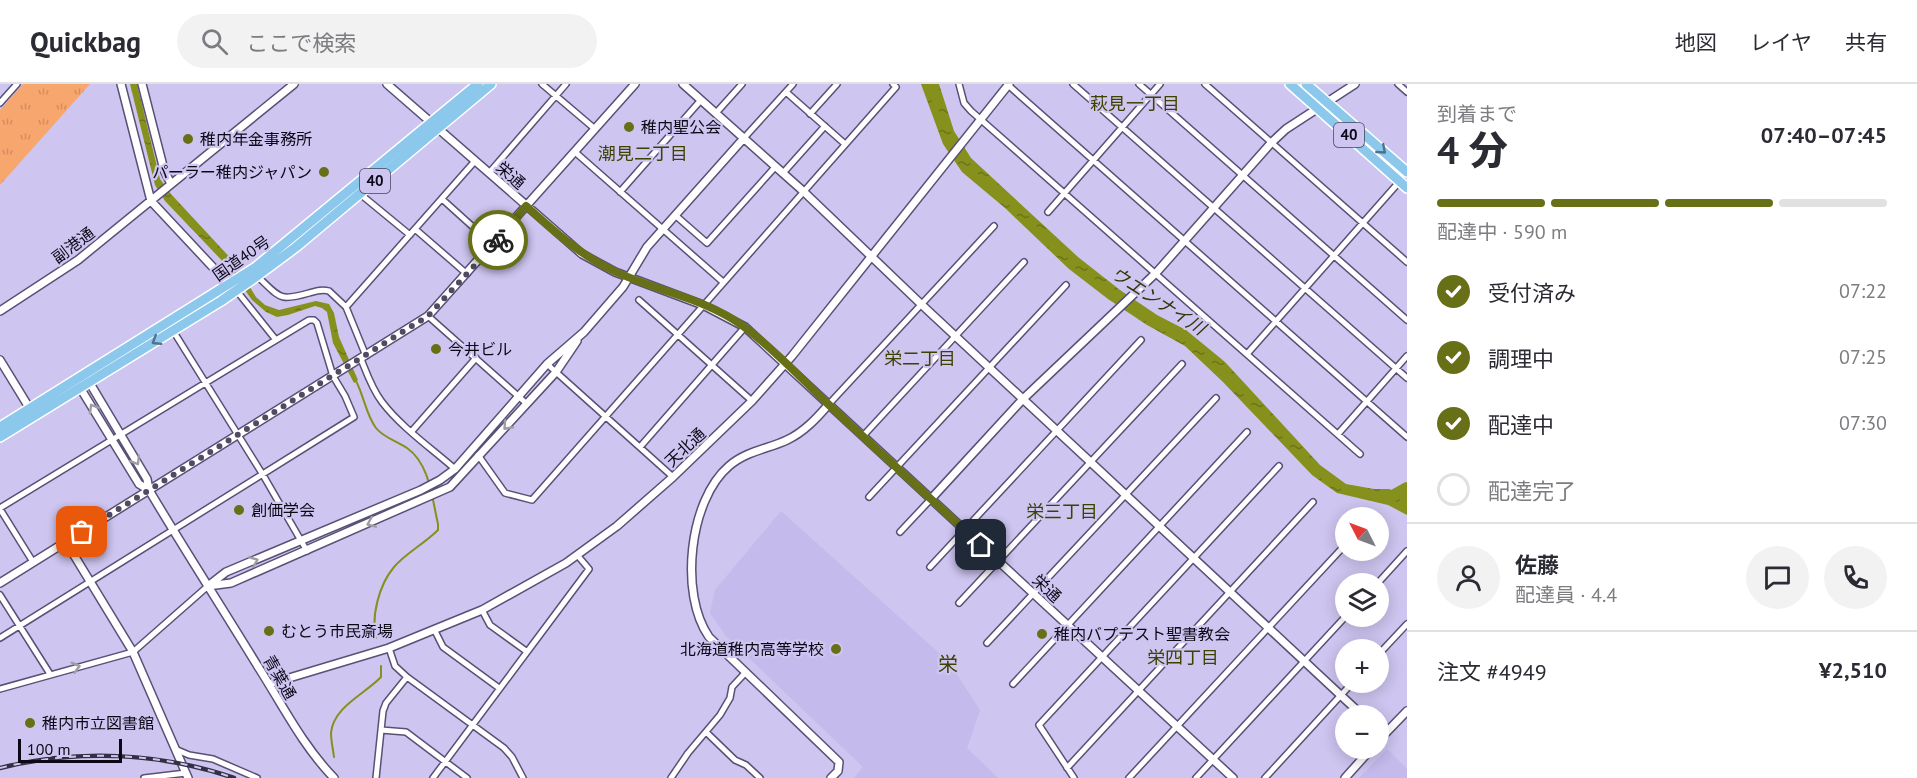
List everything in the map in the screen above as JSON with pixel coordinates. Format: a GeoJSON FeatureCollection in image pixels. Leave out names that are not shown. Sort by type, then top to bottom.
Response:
{"type":"FeatureCollection","features":[{"type":"Feature","properties":{"kind":"highway","name":"国道40号"},"geometry":{"type":"LineString","coordinates":[[0,427],[87,379],[241,284],[280,249],[357,191],[434,126],[478,84]]}},
{"type":"Feature","properties":{"kind":"highway","name":"国道40号"},"geometry":{"type":"LineString","coordinates":[[434,126],[491,84]]}},
{"type":"Feature","properties":{"kind":"highway","name":"40"},"geometry":{"type":"LineString","coordinates":[[1290,84],[1403,184]]}},
{"type":"Feature","properties":{"kind":"highway","name":"40"},"geometry":{"type":"LineString","coordinates":[[1306,84],[1407,172]]}},
{"type":"Feature","properties":{"kind":"highway","name":"国道40号"},"geometry":{"type":"LineString","coordinates":[[0,437],[78,384]]}},
{"type":"Feature","properties":{"kind":"street"},"geometry":{"type":"LineString","coordinates":[[0,103],[17,84]]}},
{"type":"Feature","properties":{"kind":"street"},"geometry":{"type":"LineString","coordinates":[[121,84],[151,201],[241,284],[276,340]]}},
{"type":"Feature","properties":{"kind":"street"},"geometry":{"type":"LineString","coordinates":[[142,84],[168,186],[294,84]]}},
{"type":"Feature","properties":{"kind":"street","name":"栄通"},"geometry":{"type":"LineString","coordinates":[[387,84],[582,254],[630,278],[703,305],[745,327],[1233,778]]}},
{"type":"Feature","properties":{"kind":"street"},"geometry":{"type":"LineString","coordinates":[[542,84],[595,129]]}},
{"type":"Feature","properties":{"kind":"street"},"geometry":{"type":"LineString","coordinates":[[489,173],[566,84]]}},
{"type":"Feature","properties":{"kind":"street"},"geometry":{"type":"LineString","coordinates":[[0,583],[428,316],[635,84]]}},
{"type":"Feature","properties":{"kind":"street"},"geometry":{"type":"LineString","coordinates":[[716,113],[742,84]]}},
{"type":"Feature","properties":{"kind":"street"},"geometry":{"type":"LineString","coordinates":[[208,586],[231,583],[307,551],[425,500],[457,481],[556,372],[584,332],[630,278],[647,247],[793,84]]}},
{"type":"Feature","properties":{"kind":"street"},"geometry":{"type":"LineString","coordinates":[[810,114],[837,84]]}},
{"type":"Feature","properties":{"kind":"street"},"geometry":{"type":"LineString","coordinates":[[473,449],[506,493],[532,500],[896,87],[893,84]]}},
{"type":"Feature","properties":{"kind":"street"},"geometry":{"type":"LineString","coordinates":[[959,84],[964,103],[981,119],[1360,454]]}},
{"type":"Feature","properties":{"kind":"street"},"geometry":{"type":"LineString","coordinates":[[1008,84],[1407,437]]}},
{"type":"Feature","properties":{"kind":"street","name":"天北通"},"geometry":{"type":"LineString","coordinates":[[269,684],[388,648],[435,631],[482,610],[578,555],[645,503],[752,401],[785,364],[1008,84]]}},
{"type":"Feature","properties":{"kind":"street"},"geometry":{"type":"LineString","coordinates":[[1073,84],[1407,378]]}},
{"type":"Feature","properties":{"kind":"street"},"geometry":{"type":"LineString","coordinates":[[1139,84],[1407,320]]}},
{"type":"Feature","properties":{"kind":"street"},"geometry":{"type":"LineString","coordinates":[[1048,212],[1160,84]]}},
{"type":"Feature","properties":{"kind":"street"},"geometry":{"type":"LineString","coordinates":[[1205,84],[1407,262]]}},
{"type":"Feature","properties":{"kind":"street"},"geometry":{"type":"LineString","coordinates":[[900,532],[1023,399],[1156,273],[1271,142],[1286,129],[1355,84]]}},
{"type":"Feature","properties":{"kind":"street"},"geometry":{"type":"LineString","coordinates":[[1398,84],[1407,92]]}},
{"type":"Feature","properties":{"kind":"street"},"geometry":{"type":"LineString","coordinates":[[688,86],[804,191],[922,305],[1351,705]]}},
{"type":"Feature","properties":{"kind":"street"},"geometry":{"type":"LineString","coordinates":[[786,92],[845,144]]}},
{"type":"Feature","properties":{"kind":"street"},"geometry":{"type":"LineString","coordinates":[[620,192],[701,100]]}},
{"type":"Feature","properties":{"kind":"street"},"geometry":{"type":"LineString","coordinates":[[783,173],[825,126]]}},
{"type":"Feature","properties":{"kind":"street"},"geometry":{"type":"LineString","coordinates":[[574,152],[723,282]]}},
{"type":"Feature","properties":{"kind":"street"},"geometry":{"type":"LineString","coordinates":[[346,307],[475,161]]}},
{"type":"Feature","properties":{"kind":"street"},"geometry":{"type":"LineString","coordinates":[[675,215],[707,243],[776,166]]}},
{"type":"Feature","properties":{"kind":"street"},"geometry":{"type":"LineString","coordinates":[[1247,354],[1363,223],[1403,184]]}},
{"type":"Feature","properties":{"kind":"street","name":"副港通"},"geometry":{"type":"LineString","coordinates":[[0,311],[78,260],[168,186]]}},
{"type":"Feature","properties":{"kind":"street"},"geometry":{"type":"LineString","coordinates":[[357,191],[410,235]]}},
{"type":"Feature","properties":{"kind":"street"},"geometry":{"type":"LineString","coordinates":[[442,199],[493,245]]}},
{"type":"Feature","properties":{"kind":"street"},"geometry":{"type":"LineString","coordinates":[[831,778],[838,771],[839,762],[709,637],[700,621],[692,567],[699,519],[708,493],[728,466],[748,454],[790,439],[813,422],[994,226]]}},
{"type":"Feature","properties":{"kind":"street"},"geometry":{"type":"LineString","coordinates":[[415,229],[467,274]]}},
{"type":"Feature","properties":{"kind":"street"},"geometry":{"type":"LineString","coordinates":[[863,436],[1024,262]]}},
{"type":"Feature","properties":{"kind":"street"},"geometry":{"type":"LineString","coordinates":[[241,284],[289,299],[324,290],[329,291],[346,307],[369,379],[382,402],[455,469]]}},
{"type":"Feature","properties":{"kind":"street"},"geometry":{"type":"LineString","coordinates":[[869,497],[1066,285]]}},
{"type":"Feature","properties":{"kind":"street"},"geometry":{"type":"LineString","coordinates":[[639,300],[752,401]]}},
{"type":"Feature","properties":{"kind":"street"},"geometry":{"type":"LineString","coordinates":[[428,316],[527,404]]}},
{"type":"Feature","properties":{"kind":"street"},"geometry":{"type":"LineString","coordinates":[[0,638],[354,417],[335,374],[317,323],[309,320],[0,509],[33,562]]}},
{"type":"Feature","properties":{"kind":"street"},"geometry":{"type":"LineString","coordinates":[[170,327],[263,475],[307,551]]}},
{"type":"Feature","properties":{"kind":"street"},"geometry":{"type":"LineString","coordinates":[[640,447],[745,327]]}},
{"type":"Feature","properties":{"kind":"street"},"geometry":{"type":"LineString","coordinates":[[0,689],[133,652],[226,572],[435,483],[455,469],[547,364],[584,332]]}},
{"type":"Feature","properties":{"kind":"street"},"geometry":{"type":"LineString","coordinates":[[930,567],[1141,340]]}},
{"type":"Feature","properties":{"kind":"street"},"geometry":{"type":"LineString","coordinates":[[1338,434],[1407,356]]}},
{"type":"Feature","properties":{"kind":"street"},"geometry":{"type":"LineString","coordinates":[[412,431],[476,358]]}},
{"type":"Feature","properties":{"kind":"street"},"geometry":{"type":"LineString","coordinates":[[0,360],[30,409]]}},
{"type":"Feature","properties":{"kind":"street"},"geometry":{"type":"LineString","coordinates":[[547,364],[673,477]]}},
{"type":"Feature","properties":{"kind":"street"},"geometry":{"type":"LineString","coordinates":[[958,603],[1182,364]]}},
{"type":"Feature","properties":{"kind":"street"},"geometry":{"type":"LineString","coordinates":[[87,379],[147,479],[149,490]]}},
{"type":"Feature","properties":{"kind":"street"},"geometry":{"type":"LineString","coordinates":[[78,384],[139,484],[149,490]]}},
{"type":"Feature","properties":{"kind":"street"},"geometry":{"type":"LineString","coordinates":[[987,643],[1216,398]]}},
{"type":"Feature","properties":{"kind":"street"},"geometry":{"type":"LineString","coordinates":[[1013,684],[1248,432]]}},
{"type":"Feature","properties":{"kind":"street"},"geometry":{"type":"LineString","coordinates":[[1074,778],[1039,725],[1280,466]]}},
{"type":"Feature","properties":{"kind":"street","name":"青葉通"},"geometry":{"type":"LineString","coordinates":[[149,490],[288,718],[318,761],[334,778]]}},
{"type":"Feature","properties":{"kind":"street"},"geometry":{"type":"LineString","coordinates":[[1067,768],[1312,502]]}},
{"type":"Feature","properties":{"kind":"street"},"geometry":{"type":"LineString","coordinates":[[66,542],[133,652],[187,776],[144,778]]}},
{"type":"Feature","properties":{"kind":"street"},"geometry":{"type":"LineString","coordinates":[[1387,573],[1407,551]]}},
{"type":"Feature","properties":{"kind":"street"},"geometry":{"type":"LineString","coordinates":[[433,778],[589,569],[578,555]]}},
{"type":"Feature","properties":{"kind":"street"},"geometry":{"type":"LineString","coordinates":[[1129,778],[1335,556]]}},
{"type":"Feature","properties":{"kind":"street"},"geometry":{"type":"LineString","coordinates":[[0,595],[50,674]]}},
{"type":"Feature","properties":{"kind":"street"},"geometry":{"type":"LineString","coordinates":[[482,610],[490,625],[526,651]]}},
{"type":"Feature","properties":{"kind":"street"},"geometry":{"type":"LineString","coordinates":[[1389,644],[1406,626]]}},
{"type":"Feature","properties":{"kind":"street"},"geometry":{"type":"LineString","coordinates":[[1196,778],[1336,627]]}},
{"type":"Feature","properties":{"kind":"street"},"geometry":{"type":"LineString","coordinates":[[435,631],[443,647],[499,688]]}},
{"type":"Feature","properties":{"kind":"street"},"geometry":{"type":"LineString","coordinates":[[388,648],[395,666],[407,677],[504,748],[512,757],[523,778]]}},
{"type":"Feature","properties":{"kind":"street"},"geometry":{"type":"LineString","coordinates":[[671,778],[688,753],[725,709],[732,687],[746,672]]}},
{"type":"Feature","properties":{"kind":"street"},"geometry":{"type":"LineString","coordinates":[[376,778],[382,711],[407,677]]}},
{"type":"Feature","properties":{"kind":"street"},"geometry":{"type":"LineString","coordinates":[[1265,778],[1341,695]]}},
{"type":"Feature","properties":{"kind":"street"},"geometry":{"type":"LineString","coordinates":[[1389,728],[1407,711]]}},
{"type":"Feature","properties":{"kind":"street"},"geometry":{"type":"LineString","coordinates":[[381,730],[406,732],[467,778]]}},
{"type":"Feature","properties":{"kind":"street"},"geometry":{"type":"LineString","coordinates":[[706,732],[735,760],[746,765],[760,778]]}},
{"type":"Feature","properties":{"kind":"street"},"geometry":{"type":"LineString","coordinates":[[176,749],[189,755],[213,759],[257,778]]}},
{"type":"Feature","properties":{"kind":"street"},"geometry":{"type":"LineString","coordinates":[[1345,778],[1362,759]]}},
{"type":"Feature","properties":{"kind":"shaded area","name":"北海道稚内高等学校"},"geometry":{"type":"Polygon","coordinates":[[[781,511],[948,661],[980,710],[967,748],[998,778],[854,778],[863,767],[726,636],[710,613],[715,590],[781,511]]]}},
{"type":"Feature","properties":{"kind":"shaded area"},"geometry":{"type":"Polygon","coordinates":[[[1389,751],[1407,769],[1407,778],[1359,778],[1377,759],[1389,759],[1389,751]]]}},
{"type":"Feature","properties":{"kind":"green space"},"geometry":{"type":"Polygon","coordinates":[[[23,84],[90,84],[0,185],[0,110],[23,84]]]}},
{"type":"Feature","properties":{"kind":"water"},"geometry":{"type":"Polygon","coordinates":[[[130,84],[137,84],[160,179],[171,194],[235,263],[256,297],[265,305],[279,310],[316,301],[329,304],[334,313],[339,337],[358,380],[354,383],[333,343],[327,312],[315,306],[277,317],[266,312],[252,300],[230,269],[165,201],[155,185],[130,84]]]}},
{"type":"Feature","properties":{"kind":"water"},"geometry":{"type":"Polygon","coordinates":[[[921,84],[939,84],[954,131],[971,158],[1078,257],[1120,290],[1157,315],[1186,330],[1225,362],[1320,465],[1346,484],[1389,489],[1407,495],[1407,515],[1388,505],[1337,493],[1312,475],[1223,382],[1185,346],[1147,325],[1069,269],[1005,208],[962,172],[943,144],[921,84]]]}},
{"type":"Feature","properties":{"kind":"waterway"},"geometry":{"type":"LineString","coordinates":[[356,381],[376,428],[407,448],[421,463],[429,483],[438,524],[438,530],[399,562],[384,583],[376,611],[376,638]]}},
{"type":"Feature","properties":{"kind":"waterway"},"geometry":{"type":"LineString","coordinates":[[1389,498],[1407,488]]}},
{"type":"Feature","properties":{"kind":"waterway"},"geometry":{"type":"LineString","coordinates":[[334,757],[331,733],[337,716],[343,708],[381,677],[381,666]]}},
{"type":"Feature","properties":{"kind":"railway"},"geometry":{"type":"LineString","coordinates":[[0,768],[58,758],[117,756],[176,763],[234,778]]}},
{"type":"Feature","properties":{"kind":"way so far"},"geometry":{"type":"LineString","coordinates":[[82,532],[428,316],[436,310],[498,240]]}},
{"type":"Feature","properties":{"kind":"place","name":"稚内聖公会"},"geometry":{"type":"Point","coordinates":[629,127]}},
{"type":"Feature","properties":{"kind":"place","name":"稚内年金事務所"},"geometry":{"type":"Point","coordinates":[188,139]}},
{"type":"Feature","properties":{"kind":"place","name":"パーラー稚内ジャパン"},"geometry":{"type":"Point","coordinates":[324,172]}},
{"type":"Feature","properties":{"kind":"place","name":"今井ビル"},"geometry":{"type":"Point","coordinates":[436,349]}},
{"type":"Feature","properties":{"kind":"place","name":"創価学会"},"geometry":{"type":"Point","coordinates":[239,510]}},
{"type":"Feature","properties":{"kind":"place","name":"むとう市民斎場"},"geometry":{"type":"Point","coordinates":[269,631]}},
{"type":"Feature","properties":{"kind":"place","name":"稚内バプテスト聖書教会"},"geometry":{"type":"Point","coordinates":[1042,634]}},
{"type":"Feature","properties":{"kind":"place","name":"北海道稚内高等学校"},"geometry":{"type":"Point","coordinates":[836,649]}},
{"type":"Feature","properties":{"kind":"place","name":"稚内市立図書館"},"geometry":{"type":"Point","coordinates":[30,723]}},
{"type":"Feature","properties":{"kind":"district","name":"萩見一丁目"},"geometry":{"type":"Point","coordinates":[1135,104]}},
{"type":"Feature","properties":{"kind":"district","name":"潮見二丁目"},"geometry":{"type":"Point","coordinates":[643,154]}},
{"type":"Feature","properties":{"kind":"district","name":"栄二丁目"},"geometry":{"type":"Point","coordinates":[920,359]}},
{"type":"Feature","properties":{"kind":"district","name":"栄三丁目"},"geometry":{"type":"Point","coordinates":[1062,512]}},
{"type":"Feature","properties":{"kind":"district","name":"栄四丁目"},"geometry":{"type":"Point","coordinates":[1183,658]}},
{"type":"Feature","properties":{"kind":"district","name":"栄"},"geometry":{"type":"Point","coordinates":[948,664]}},
{"type":"Feature","properties":{"kind":"route"},"geometry":{"type":"LineString","coordinates":[[498,240],[526,206],[582,254],[615,272],[703,305],[745,327],[981,545]]}},
{"type":"Feature","properties":{"kind":"water label","name":"ウエンナイ川"},"geometry":{"type":"Point","coordinates":[1158,301]}}]}
